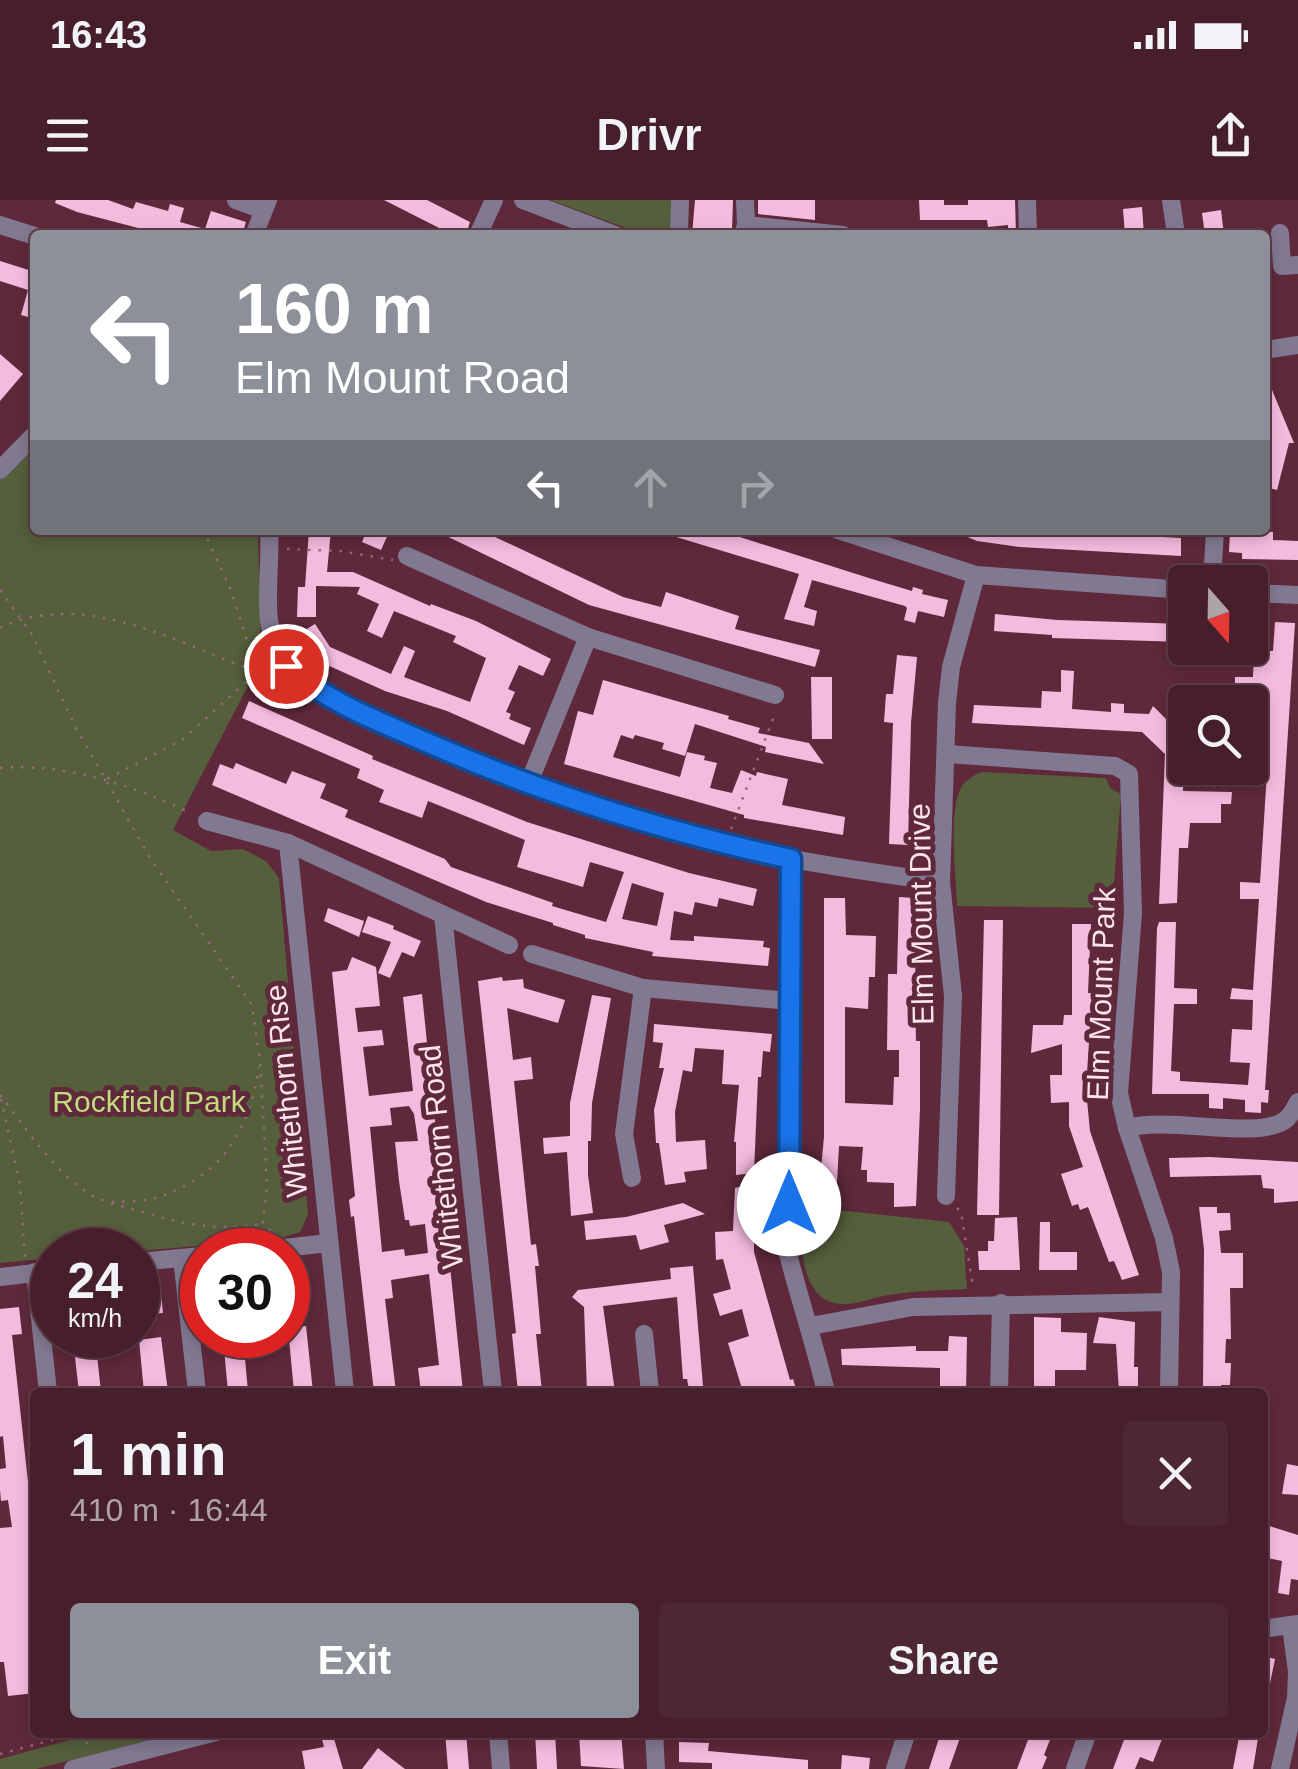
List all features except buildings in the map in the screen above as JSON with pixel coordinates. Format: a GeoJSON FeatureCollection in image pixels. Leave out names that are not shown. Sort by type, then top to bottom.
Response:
{"type":"FeatureCollection","features":[{"type":"Feature","properties":{"kind":"street"},"geometry":{"type":"LineString","coordinates":[[236,200],[266,205],[256,230]]}},
{"type":"Feature","properties":{"kind":"street"},"geometry":{"type":"LineString","coordinates":[[480,230],[494,200]]}},
{"type":"Feature","properties":{"kind":"street"},"geometry":{"type":"LineString","coordinates":[[523,200],[602,230]]}},
{"type":"Feature","properties":{"kind":"street"},"geometry":{"type":"LineString","coordinates":[[679,230],[680,200]]}},
{"type":"Feature","properties":{"kind":"street"},"geometry":{"type":"LineString","coordinates":[[744,230],[745,200]]}},
{"type":"Feature","properties":{"kind":"street"},"geometry":{"type":"LineString","coordinates":[[1027,200],[1028,230]]}},
{"type":"Feature","properties":{"kind":"street"},"geometry":{"type":"LineString","coordinates":[[1171,200],[1175,230]]}},
{"type":"Feature","properties":{"kind":"street"},"geometry":{"type":"LineString","coordinates":[[0,225],[30,234]]}},
{"type":"Feature","properties":{"kind":"street"},"geometry":{"type":"LineString","coordinates":[[1280,233],[1282,266],[1298,266]]}},
{"type":"Feature","properties":{"kind":"street"},"geometry":{"type":"LineString","coordinates":[[1270,349],[1298,345]]}},
{"type":"Feature","properties":{"kind":"street"},"geometry":{"type":"LineString","coordinates":[[0,470],[30,439]]}},
{"type":"Feature","properties":{"kind":"street"},"geometry":{"type":"LineString","coordinates":[[853,535],[976,575],[1168,589]]}},
{"type":"Feature","properties":{"kind":"street"},"geometry":{"type":"LineString","coordinates":[[1213,565],[1215,535]]}},
{"type":"Feature","properties":{"kind":"street"},"geometry":{"type":"LineString","coordinates":[[270,539],[268,617],[272,640],[282,660],[311,688],[356,712],[528,785],[678,834],[791,859],[942,882]]}},
{"type":"Feature","properties":{"kind":"street"},"geometry":{"type":"LineString","coordinates":[[407,556],[588,637],[775,695]]}},
{"type":"Feature","properties":{"kind":"street","name":"Elm Mount Drive"},"geometry":{"type":"LineString","coordinates":[[946,1196],[954,996],[942,882],[946,703],[951,667],[976,575]]}},
{"type":"Feature","properties":{"kind":"street"},"geometry":{"type":"LineString","coordinates":[[1268,594],[1298,595]]}},
{"type":"Feature","properties":{"kind":"street"},"geometry":{"type":"LineString","coordinates":[[528,785],[588,637]]}},
{"type":"Feature","properties":{"kind":"street","name":"Elm Mount Park"},"geometry":{"type":"LineString","coordinates":[[947,754],[1114,766],[1128,774],[1132,913],[1119,1093],[1164,1238],[1170,1272],[1169,1388]]}},
{"type":"Feature","properties":{"kind":"street"},"geometry":{"type":"LineString","coordinates":[[207,821],[288,844],[509,944]]}},
{"type":"Feature","properties":{"kind":"street","name":"Whitethorn Rise"},"geometry":{"type":"LineString","coordinates":[[288,844],[345,1388]]}},
{"type":"Feature","properties":{"kind":"street"},"geometry":{"type":"LineString","coordinates":[[791,859],[788,1254],[825,1388]]}},
{"type":"Feature","properties":{"kind":"street","name":"Whitethorn Road"},"geometry":{"type":"LineString","coordinates":[[443,915],[493,1388]]}},
{"type":"Feature","properties":{"kind":"street"},"geometry":{"type":"LineString","coordinates":[[532,954],[643,988],[790,1001]]}},
{"type":"Feature","properties":{"kind":"street"},"geometry":{"type":"LineString","coordinates":[[632,1178],[624,1134],[643,988]]}},
{"type":"Feature","properties":{"kind":"street"},"geometry":{"type":"LineString","coordinates":[[1127,1128],[1147,1123],[1264,1128],[1286,1120],[1298,1102]]}},
{"type":"Feature","properties":{"kind":"street"},"geometry":{"type":"LineString","coordinates":[[310,1245],[328,1243]]}},
{"type":"Feature","properties":{"kind":"street"},"geometry":{"type":"LineString","coordinates":[[0,1277],[30,1274]]}},
{"type":"Feature","properties":{"kind":"street"},"geometry":{"type":"LineString","coordinates":[[811,1326],[912,1306],[1170,1302]]}},
{"type":"Feature","properties":{"kind":"street"},"geometry":{"type":"LineString","coordinates":[[1000,1388],[1001,1303]]}},
{"type":"Feature","properties":{"kind":"street"},"geometry":{"type":"LineString","coordinates":[[644,1334],[650,1388]]}},
{"type":"Feature","properties":{"kind":"street"},"geometry":{"type":"LineString","coordinates":[[45,1358],[48,1388]]}},
{"type":"Feature","properties":{"kind":"street"},"geometry":{"type":"LineString","coordinates":[[194,1358],[198,1388]]}},
{"type":"Feature","properties":{"kind":"street"},"geometry":{"type":"LineString","coordinates":[[1268,1628],[1294,1624],[1296,1698],[1280,1769]]}},
{"type":"Feature","properties":{"kind":"street"},"geometry":{"type":"LineString","coordinates":[[72,1769],[193,1738]]}},
{"type":"Feature","properties":{"kind":"street"},"geometry":{"type":"LineString","coordinates":[[498,1738],[500,1769]]}},
{"type":"Feature","properties":{"kind":"street"},"geometry":{"type":"LineString","coordinates":[[654,1738],[656,1769]]}},
{"type":"Feature","properties":{"kind":"street"},"geometry":{"type":"LineString","coordinates":[[895,1769],[905,1738]]}},
{"type":"Feature","properties":{"kind":"street"},"geometry":{"type":"LineString","coordinates":[[1075,1769],[1086,1738]]}},
{"type":"Feature","properties":{"kind":"path"},"geometry":{"type":"LineString","coordinates":[[205,535],[229,585],[257,672]]}},
{"type":"Feature","properties":{"kind":"path"},"geometry":{"type":"LineString","coordinates":[[270,539],[398,560],[407,556]]}},
{"type":"Feature","properties":{"kind":"path"},"geometry":{"type":"LineString","coordinates":[[0,590],[21,618],[150,858],[252,1005],[260,1061],[267,1186],[263,1223],[268,1228]]}},
{"type":"Feature","properties":{"kind":"path"},"geometry":{"type":"LineString","coordinates":[[0,628],[21,618],[50,614],[107,620],[174,639],[257,672]]}},
{"type":"Feature","properties":{"kind":"path"},"geometry":{"type":"LineString","coordinates":[[105,780],[182,740],[257,672],[282,660]]}},
{"type":"Feature","properties":{"kind":"path"},"geometry":{"type":"LineString","coordinates":[[725,845],[776,718],[775,695]]}},
{"type":"Feature","properties":{"kind":"path"},"geometry":{"type":"LineString","coordinates":[[0,768],[34,767],[105,780],[148,793],[207,821]]}},
{"type":"Feature","properties":{"kind":"path"},"geometry":{"type":"LineString","coordinates":[[109,1202],[156,1198],[197,1179],[222,1160],[246,1121],[260,1061]]}},
{"type":"Feature","properties":{"kind":"path"},"geometry":{"type":"LineString","coordinates":[[0,1096],[84,1191],[189,1226],[240,1227],[263,1223]]}},
{"type":"Feature","properties":{"kind":"path"},"geometry":{"type":"LineString","coordinates":[[0,1096],[30,1233]]}},
{"type":"Feature","properties":{"kind":"path"},"geometry":{"type":"LineString","coordinates":[[946,1196],[961,1212],[976,1303]]}},
{"type":"Feature","properties":{"kind":"path"},"geometry":{"type":"LineString","coordinates":[[0,1754],[60,1738]]}},
{"type":"Feature","properties":{"kind":"green space"},"geometry":{"type":"Polygon","coordinates":[[[550,200],[676,200],[674,230],[631,230],[550,200]]]}},
{"type":"Feature","properties":{"kind":"green space","name":"Rockfield Park"},"geometry":{"type":"Polygon","coordinates":[[[30,447],[30,535],[258,535],[261,661],[173,830],[211,851],[243,849],[266,861],[279,878],[308,1215],[302,1228],[180,1228],[180,1247],[160,1249],[160,1228],[30,1228],[30,1260],[0,1263],[0,479],[30,447]]]}},
{"type":"Feature","properties":{"kind":"green space"},"geometry":{"type":"Polygon","coordinates":[[[982,772],[1106,778],[1110,788],[1121,794],[1112,908],[957,906],[956,803],[963,785],[982,772]]]}},
{"type":"Feature","properties":{"kind":"green space"},"geometry":{"type":"Polygon","coordinates":[[[801,1206],[949,1222],[964,1246],[967,1289],[898,1294],[848,1304],[828,1301],[809,1280],[805,1266],[801,1206]]]}},
{"type":"Feature","properties":{"kind":"green space"},"geometry":{"type":"Polygon","coordinates":[[[77,1738],[157,1738],[36,1769],[0,1769],[0,1759],[77,1738]]]}},
{"type":"Feature","properties":{"kind":"route"},"geometry":{"type":"LineString","coordinates":[[286,666],[311,688],[356,712],[528,785],[678,834],[791,859],[789,1204]]}}]}
